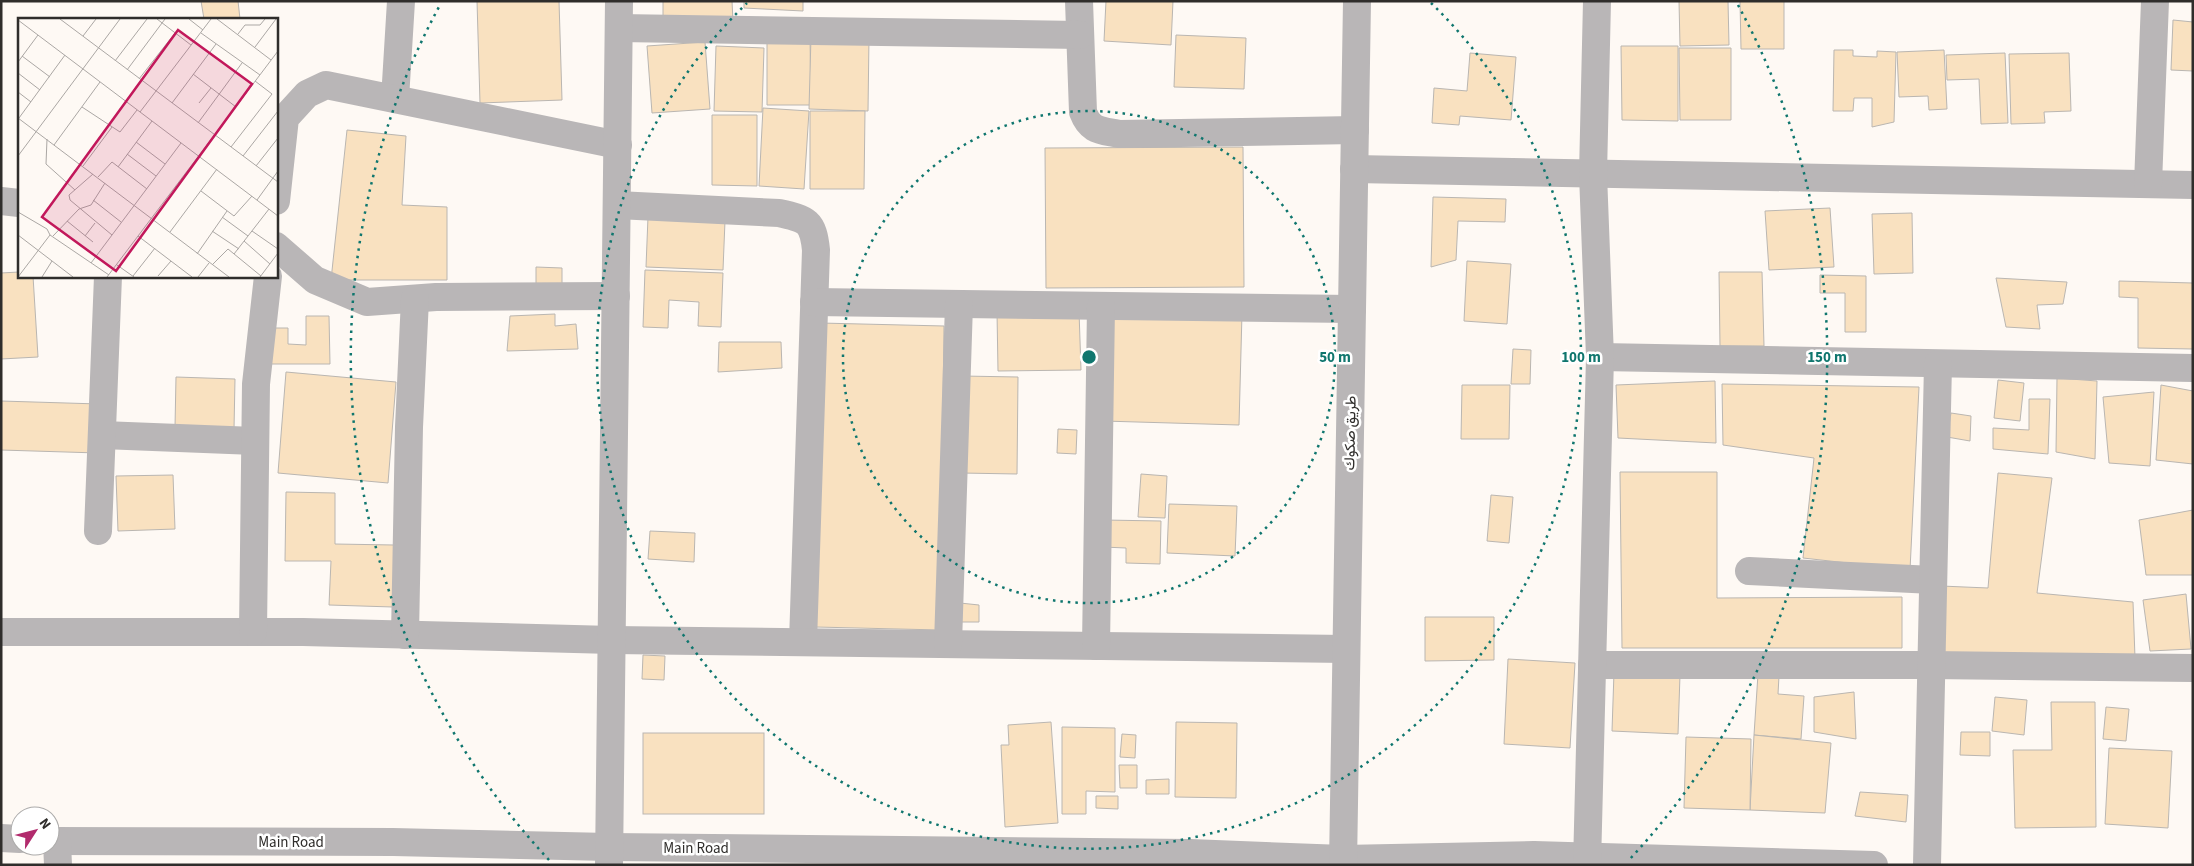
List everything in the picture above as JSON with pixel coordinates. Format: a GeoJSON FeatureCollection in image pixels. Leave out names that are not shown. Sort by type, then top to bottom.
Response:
{"type":"FeatureCollection","features":[{"type":"Feature","properties":{"kind":"street"},"geometry":{"type":"LineString","coordinates":[[394,99],[401,1]]}},
{"type":"Feature","properties":{"kind":"street"},"geometry":{"type":"LineString","coordinates":[[609,856],[619,1]]}},
{"type":"Feature","properties":{"kind":"street"},"geometry":{"type":"LineString","coordinates":[[1079,1],[1083,112],[1087,123],[1096,129],[1119,134],[1355,130]]}},
{"type":"Feature","properties":{"kind":"street","name":"طريق صكوك"},"geometry":{"type":"LineString","coordinates":[[1343,862],[1357,1]]}},
{"type":"Feature","properties":{"kind":"street"},"geometry":{"type":"LineString","coordinates":[[1587,861],[1600,357],[1592,174],[1597,1]]}},
{"type":"Feature","properties":{"kind":"street"},"geometry":{"type":"LineString","coordinates":[[2148,184],[2155,1]]}},
{"type":"Feature","properties":{"kind":"street"},"geometry":{"type":"LineString","coordinates":[[619,28],[1080,35]]}},
{"type":"Feature","properties":{"kind":"street"},"geometry":{"type":"LineString","coordinates":[[278,183],[285,118],[307,94],[326,85],[618,146]]}},
{"type":"Feature","properties":{"kind":"street"},"geometry":{"type":"LineString","coordinates":[[1354,169],[2193,185]]}},
{"type":"Feature","properties":{"kind":"street"},"geometry":{"type":"LineString","coordinates":[[1,201],[18,203]]}},
{"type":"Feature","properties":{"kind":"street"},"geometry":{"type":"LineString","coordinates":[[617,205],[779,213],[799,217],[809,223],[814,233],[816,250],[803,642]]}},
{"type":"Feature","properties":{"kind":"street"},"geometry":{"type":"LineString","coordinates":[[278,248],[315,280],[367,302],[415,299],[616,296]]}},
{"type":"Feature","properties":{"kind":"street"},"geometry":{"type":"LineString","coordinates":[[98,531],[108,278]]}},
{"type":"Feature","properties":{"kind":"street"},"geometry":{"type":"LineString","coordinates":[[253,632],[256,384],[268,278]]}},
{"type":"Feature","properties":{"kind":"street"},"geometry":{"type":"LineString","coordinates":[[405,635],[409,427],[415,299]]}},
{"type":"Feature","properties":{"kind":"street"},"geometry":{"type":"LineString","coordinates":[[814,302],[1352,309]]}},
{"type":"Feature","properties":{"kind":"street"},"geometry":{"type":"LineString","coordinates":[[948,644],[958,304]]}},
{"type":"Feature","properties":{"kind":"street"},"geometry":{"type":"LineString","coordinates":[[1096,646],[1101,306]]}},
{"type":"Feature","properties":{"kind":"street"},"geometry":{"type":"LineString","coordinates":[[1600,357],[2193,368]]}},
{"type":"Feature","properties":{"kind":"street"},"geometry":{"type":"LineString","coordinates":[[1927,865],[1938,364]]}},
{"type":"Feature","properties":{"kind":"street"},"geometry":{"type":"LineString","coordinates":[[102,435],[255,441]]}},
{"type":"Feature","properties":{"kind":"street"},"geometry":{"type":"LineString","coordinates":[[1749,571],[1933,580]]}},
{"type":"Feature","properties":{"kind":"street"},"geometry":{"type":"LineString","coordinates":[[1,632],[253,632],[612,640],[1346,649]]}},
{"type":"Feature","properties":{"kind":"street"},"geometry":{"type":"LineString","coordinates":[[1592,665],[1931,665],[2193,668]]}},
{"type":"Feature","properties":{"kind":"street","name":"Main Road"},"geometry":{"type":"LineString","coordinates":[[60,849],[609,856],[1190,853],[1343,862],[1534,855],[1587,861],[1874,865]]}},
{"type":"Feature","properties":{"kind":"building"},"geometry":{"type":"Polygon","coordinates":[[[201,1],[238,1],[240,18],[204,18],[201,1]]]}},
{"type":"Feature","properties":{"kind":"building"},"geometry":{"type":"Polygon","coordinates":[[[477,1],[559,1],[562,100],[480,103],[477,1]]]}},
{"type":"Feature","properties":{"kind":"building"},"geometry":{"type":"Polygon","coordinates":[[[663,1],[732,1],[733,22],[663,22],[663,1]]]}},
{"type":"Feature","properties":{"kind":"building"},"geometry":{"type":"Polygon","coordinates":[[[744,1],[803,1],[803,11],[744,8],[744,1]]]}},
{"type":"Feature","properties":{"kind":"building"},"geometry":{"type":"Polygon","coordinates":[[[1106,1],[1173,1],[1171,45],[1104,41],[1106,1]]]}},
{"type":"Feature","properties":{"kind":"building"},"geometry":{"type":"Polygon","coordinates":[[[1679,1],[1728,1],[1729,45],[1680,46],[1679,1]]]}},
{"type":"Feature","properties":{"kind":"building"},"geometry":{"type":"Polygon","coordinates":[[[1740,1],[1784,1],[1784,49],[1741,49],[1740,1]]]}},
{"type":"Feature","properties":{"kind":"building"},"geometry":{"type":"Polygon","coordinates":[[[2173,20],[2193,22],[2193,71],[2171,70],[2173,20]]]}},
{"type":"Feature","properties":{"kind":"building"},"geometry":{"type":"Polygon","coordinates":[[[1176,35],[1246,38],[1244,89],[1174,87],[1176,35]]]}},
{"type":"Feature","properties":{"kind":"building"},"geometry":{"type":"Polygon","coordinates":[[[810,36],[811,105],[767,105],[767,37],[810,36]]]}},
{"type":"Feature","properties":{"kind":"building"},"geometry":{"type":"Polygon","coordinates":[[[811,36],[869,37],[868,111],[809,109],[811,36]]]}},
{"type":"Feature","properties":{"kind":"building"},"geometry":{"type":"Polygon","coordinates":[[[705,42],[710,109],[652,113],[647,46],[705,42]]]}},
{"type":"Feature","properties":{"kind":"building"},"geometry":{"type":"Polygon","coordinates":[[[716,46],[764,48],[762,112],[714,111],[716,46]]]}},
{"type":"Feature","properties":{"kind":"building"},"geometry":{"type":"Polygon","coordinates":[[[1621,46],[1678,46],[1678,121],[1622,120],[1621,46]]]}},
{"type":"Feature","properties":{"kind":"building"},"geometry":{"type":"Polygon","coordinates":[[[1679,48],[1731,48],[1731,120],[1680,120],[1679,48]]]}},
{"type":"Feature","properties":{"kind":"building"},"geometry":{"type":"Polygon","coordinates":[[[1834,50],[1853,50],[1853,56],[1877,57],[1877,51],[1896,52],[1894,122],[1872,127],[1872,98],[1854,98],[1853,111],[1833,111],[1834,50]]]}},
{"type":"Feature","properties":{"kind":"building"},"geometry":{"type":"Polygon","coordinates":[[[1944,50],[1947,109],[1929,110],[1928,96],[1899,97],[1897,52],[1944,50]]]}},
{"type":"Feature","properties":{"kind":"building"},"geometry":{"type":"Polygon","coordinates":[[[1470,53],[1516,57],[1511,120],[1460,116],[1459,125],[1432,123],[1434,88],[1467,91],[1470,53]]]}},
{"type":"Feature","properties":{"kind":"building"},"geometry":{"type":"Polygon","coordinates":[[[2005,53],[2008,123],[1981,124],[1979,79],[1947,80],[1946,55],[2005,53]]]}},
{"type":"Feature","properties":{"kind":"building"},"geometry":{"type":"Polygon","coordinates":[[[2069,53],[2071,111],[2044,112],[2045,123],[2011,124],[2009,54],[2069,53]]]}},
{"type":"Feature","properties":{"kind":"building"},"geometry":{"type":"Polygon","coordinates":[[[763,108],[809,111],[804,189],[759,186],[763,108]]]}},
{"type":"Feature","properties":{"kind":"building"},"geometry":{"type":"Polygon","coordinates":[[[810,111],[865,111],[864,189],[810,189],[810,111]]]}},
{"type":"Feature","properties":{"kind":"building"},"geometry":{"type":"Polygon","coordinates":[[[712,115],[757,115],[757,186],[712,185],[712,115]]]}},
{"type":"Feature","properties":{"kind":"building"},"geometry":{"type":"Polygon","coordinates":[[[347,130],[406,136],[402,205],[447,207],[447,280],[331,280],[347,130]]]}},
{"type":"Feature","properties":{"kind":"building"},"geometry":{"type":"Polygon","coordinates":[[[1243,147],[1244,287],[1046,288],[1045,148],[1243,147]]]}},
{"type":"Feature","properties":{"kind":"building"},"geometry":{"type":"Polygon","coordinates":[[[1433,197],[1506,199],[1505,222],[1458,221],[1456,260],[1431,267],[1433,197]]]}},
{"type":"Feature","properties":{"kind":"building"},"geometry":{"type":"Polygon","coordinates":[[[1830,208],[1834,267],[1769,270],[1765,211],[1830,208]]]}},
{"type":"Feature","properties":{"kind":"building"},"geometry":{"type":"Polygon","coordinates":[[[1912,213],[1913,273],[1874,274],[1872,214],[1912,213]]]}},
{"type":"Feature","properties":{"kind":"building"},"geometry":{"type":"Polygon","coordinates":[[[648,217],[725,221],[723,270],[646,267],[648,217]]]}},
{"type":"Feature","properties":{"kind":"building"},"geometry":{"type":"Polygon","coordinates":[[[1467,261],[1511,264],[1507,324],[1464,321],[1467,261]]]}},
{"type":"Feature","properties":{"kind":"building"},"geometry":{"type":"Polygon","coordinates":[[[536,267],[562,268],[562,292],[536,291],[536,267]]]}},
{"type":"Feature","properties":{"kind":"building"},"geometry":{"type":"Polygon","coordinates":[[[645,270],[723,273],[721,327],[698,326],[699,302],[669,300],[668,328],[643,327],[645,270]]]}},
{"type":"Feature","properties":{"kind":"building"},"geometry":{"type":"Polygon","coordinates":[[[18,272],[18,278],[33,278],[38,357],[1,359],[1,273],[18,272]]]}},
{"type":"Feature","properties":{"kind":"building"},"geometry":{"type":"Polygon","coordinates":[[[1719,272],[1762,272],[1764,346],[1720,346],[1719,272]]]}},
{"type":"Feature","properties":{"kind":"building"},"geometry":{"type":"Polygon","coordinates":[[[1820,275],[1866,276],[1866,332],[1845,332],[1845,293],[1820,293],[1820,275]]]}},
{"type":"Feature","properties":{"kind":"building"},"geometry":{"type":"Polygon","coordinates":[[[1996,278],[2067,282],[2063,304],[2037,305],[2040,329],[2006,327],[1996,278]]]}},
{"type":"Feature","properties":{"kind":"building"},"geometry":{"type":"Polygon","coordinates":[[[2119,281],[2193,283],[2193,349],[2138,348],[2138,298],[2119,297],[2119,281]]]}},
{"type":"Feature","properties":{"kind":"building"},"geometry":{"type":"Polygon","coordinates":[[[1106,309],[1242,313],[1239,425],[1103,421],[1106,309]]]}},
{"type":"Feature","properties":{"kind":"building"},"geometry":{"type":"Polygon","coordinates":[[[1079,311],[1081,370],[998,371],[997,312],[1079,311]]]}},
{"type":"Feature","properties":{"kind":"building"},"geometry":{"type":"Polygon","coordinates":[[[555,314],[555,326],[576,324],[578,349],[507,351],[510,316],[555,314]]]}},
{"type":"Feature","properties":{"kind":"building"},"geometry":{"type":"Polygon","coordinates":[[[306,316],[329,316],[330,364],[270,364],[270,328],[288,328],[288,344],[306,345],[306,316]]]}},
{"type":"Feature","properties":{"kind":"building"},"geometry":{"type":"Polygon","coordinates":[[[820,323],[944,326],[940,630],[816,627],[820,323]]]}},
{"type":"Feature","properties":{"kind":"building"},"geometry":{"type":"Polygon","coordinates":[[[719,342],[781,342],[782,368],[718,372],[719,342]]]}},
{"type":"Feature","properties":{"kind":"building"},"geometry":{"type":"Polygon","coordinates":[[[1513,349],[1531,350],[1530,384],[1511,384],[1513,349]]]}},
{"type":"Feature","properties":{"kind":"building"},"geometry":{"type":"Polygon","coordinates":[[[286,372],[396,382],[388,483],[278,473],[286,372]]]}},
{"type":"Feature","properties":{"kind":"building"},"geometry":{"type":"Polygon","coordinates":[[[962,376],[1018,377],[1017,474],[961,473],[962,376]]]}},
{"type":"Feature","properties":{"kind":"building"},"geometry":{"type":"Polygon","coordinates":[[[176,377],[235,379],[234,429],[175,427],[176,377]]]}},
{"type":"Feature","properties":{"kind":"building"},"geometry":{"type":"Polygon","coordinates":[[[2057,378],[2097,381],[2095,459],[2056,452],[2057,378]]]}},
{"type":"Feature","properties":{"kind":"building"},"geometry":{"type":"Polygon","coordinates":[[[1998,380],[2024,383],[2020,421],[1994,418],[1998,380]]]}},
{"type":"Feature","properties":{"kind":"building"},"geometry":{"type":"Polygon","coordinates":[[[1715,381],[1716,443],[1618,438],[1616,385],[1715,381]]]}},
{"type":"Feature","properties":{"kind":"building"},"geometry":{"type":"Polygon","coordinates":[[[1722,384],[1919,387],[1910,570],[1803,558],[1814,458],[1723,445],[1722,384]]]}},
{"type":"Feature","properties":{"kind":"building"},"geometry":{"type":"Polygon","coordinates":[[[1462,385],[1510,385],[1509,439],[1461,439],[1462,385]]]}},
{"type":"Feature","properties":{"kind":"building"},"geometry":{"type":"Polygon","coordinates":[[[2161,385],[2193,391],[2193,464],[2156,460],[2161,385]]]}},
{"type":"Feature","properties":{"kind":"building"},"geometry":{"type":"Polygon","coordinates":[[[2154,392],[2150,466],[2109,463],[2103,397],[2154,392]]]}},
{"type":"Feature","properties":{"kind":"building"},"geometry":{"type":"Polygon","coordinates":[[[2029,399],[2050,399],[2048,454],[1993,449],[1993,428],[2029,430],[2029,399]]]}},
{"type":"Feature","properties":{"kind":"building"},"geometry":{"type":"Polygon","coordinates":[[[1,401],[99,404],[98,453],[1,450],[1,401]]]}},
{"type":"Feature","properties":{"kind":"building"},"geometry":{"type":"Polygon","coordinates":[[[1951,413],[1971,416],[1970,441],[1947,437],[1951,413]]]}},
{"type":"Feature","properties":{"kind":"building"},"geometry":{"type":"Polygon","coordinates":[[[1058,429],[1077,430],[1076,454],[1057,453],[1058,429]]]}},
{"type":"Feature","properties":{"kind":"building"},"geometry":{"type":"Polygon","coordinates":[[[1620,472],[1717,472],[1717,598],[1902,597],[1902,648],[1622,648],[1620,472]]]}},
{"type":"Feature","properties":{"kind":"building"},"geometry":{"type":"Polygon","coordinates":[[[1998,473],[2052,478],[2037,593],[2133,602],[2135,658],[1937,655],[1941,586],[1988,588],[1998,473]]]}},
{"type":"Feature","properties":{"kind":"building"},"geometry":{"type":"Polygon","coordinates":[[[1141,474],[1167,476],[1165,518],[1138,517],[1141,474]]]}},
{"type":"Feature","properties":{"kind":"building"},"geometry":{"type":"Polygon","coordinates":[[[173,475],[175,529],[118,531],[116,476],[173,475]]]}},
{"type":"Feature","properties":{"kind":"building"},"geometry":{"type":"Polygon","coordinates":[[[286,492],[335,493],[335,544],[394,545],[393,607],[329,605],[331,561],[285,561],[286,492]]]}},
{"type":"Feature","properties":{"kind":"building"},"geometry":{"type":"Polygon","coordinates":[[[1491,495],[1513,497],[1509,543],[1487,541],[1491,495]]]}},
{"type":"Feature","properties":{"kind":"building"},"geometry":{"type":"Polygon","coordinates":[[[1169,504],[1237,506],[1235,556],[1167,553],[1169,504]]]}},
{"type":"Feature","properties":{"kind":"building"},"geometry":{"type":"Polygon","coordinates":[[[2193,510],[2193,575],[2146,575],[2139,520],[2193,510]]]}},
{"type":"Feature","properties":{"kind":"building"},"geometry":{"type":"Polygon","coordinates":[[[1104,520],[1161,521],[1160,564],[1126,563],[1126,548],[1103,547],[1104,520]]]}},
{"type":"Feature","properties":{"kind":"building"},"geometry":{"type":"Polygon","coordinates":[[[650,531],[695,533],[694,562],[648,559],[650,531]]]}},
{"type":"Feature","properties":{"kind":"building"},"geometry":{"type":"Polygon","coordinates":[[[2186,594],[2191,649],[2150,651],[2143,600],[2186,594]]]}},
{"type":"Feature","properties":{"kind":"building"},"geometry":{"type":"Polygon","coordinates":[[[960,603],[979,605],[979,622],[958,622],[960,603]]]}},
{"type":"Feature","properties":{"kind":"building"},"geometry":{"type":"Polygon","coordinates":[[[1425,617],[1494,617],[1494,660],[1425,661],[1425,617]]]}},
{"type":"Feature","properties":{"kind":"building"},"geometry":{"type":"Polygon","coordinates":[[[643,655],[665,656],[664,680],[642,679],[643,655]]]}},
{"type":"Feature","properties":{"kind":"building"},"geometry":{"type":"Polygon","coordinates":[[[1508,659],[1575,663],[1570,748],[1504,744],[1508,659]]]}},
{"type":"Feature","properties":{"kind":"building"},"geometry":{"type":"Polygon","coordinates":[[[1614,672],[1680,675],[1678,734],[1612,731],[1614,672]]]}},
{"type":"Feature","properties":{"kind":"building"},"geometry":{"type":"Polygon","coordinates":[[[1758,674],[1779,676],[1778,694],[1804,696],[1801,739],[1754,735],[1758,674]]]}},
{"type":"Feature","properties":{"kind":"building"},"geometry":{"type":"Polygon","coordinates":[[[1854,692],[1856,739],[1814,732],[1814,697],[1854,692]]]}},
{"type":"Feature","properties":{"kind":"building"},"geometry":{"type":"Polygon","coordinates":[[[1995,697],[2027,700],[2024,735],[1992,731],[1995,697]]]}},
{"type":"Feature","properties":{"kind":"building"},"geometry":{"type":"Polygon","coordinates":[[[2051,702],[2095,702],[2096,827],[2015,828],[2013,750],[2052,750],[2051,702]]]}},
{"type":"Feature","properties":{"kind":"building"},"geometry":{"type":"Polygon","coordinates":[[[2106,707],[2129,709],[2126,741],[2103,739],[2106,707]]]}},
{"type":"Feature","properties":{"kind":"building"},"geometry":{"type":"Polygon","coordinates":[[[1051,722],[1058,823],[1005,827],[1001,745],[1009,745],[1008,725],[1051,722]]]}},
{"type":"Feature","properties":{"kind":"building"},"geometry":{"type":"Polygon","coordinates":[[[1176,722],[1237,723],[1236,798],[1175,797],[1176,722]]]}},
{"type":"Feature","properties":{"kind":"building"},"geometry":{"type":"Polygon","coordinates":[[[1062,727],[1115,728],[1115,792],[1086,791],[1086,814],[1062,814],[1062,727]]]}},
{"type":"Feature","properties":{"kind":"building"},"geometry":{"type":"Polygon","coordinates":[[[1961,732],[1990,732],[1990,756],[1960,755],[1961,732]]]}},
{"type":"Feature","properties":{"kind":"building"},"geometry":{"type":"Polygon","coordinates":[[[643,733],[764,733],[764,814],[643,814],[643,733]]]}},
{"type":"Feature","properties":{"kind":"building"},"geometry":{"type":"Polygon","coordinates":[[[1122,734],[1136,735],[1135,758],[1120,757],[1122,734]]]}},
{"type":"Feature","properties":{"kind":"building"},"geometry":{"type":"Polygon","coordinates":[[[1754,735],[1831,743],[1825,813],[1750,810],[1754,735]]]}},
{"type":"Feature","properties":{"kind":"building"},"geometry":{"type":"Polygon","coordinates":[[[1686,737],[1751,739],[1750,810],[1684,808],[1686,737]]]}},
{"type":"Feature","properties":{"kind":"building"},"geometry":{"type":"Polygon","coordinates":[[[2109,748],[2172,751],[2168,828],[2105,824],[2109,748]]]}},
{"type":"Feature","properties":{"kind":"building"},"geometry":{"type":"Polygon","coordinates":[[[1119,765],[1137,765],[1137,788],[1120,788],[1119,765]]]}},
{"type":"Feature","properties":{"kind":"building"},"geometry":{"type":"Polygon","coordinates":[[[1169,779],[1169,794],[1146,794],[1146,780],[1169,779]]]}},
{"type":"Feature","properties":{"kind":"building"},"geometry":{"type":"Polygon","coordinates":[[[1860,792],[1908,795],[1906,822],[1855,816],[1860,792]]]}},
{"type":"Feature","properties":{"kind":"building"},"geometry":{"type":"Polygon","coordinates":[[[1096,796],[1118,796],[1118,809],[1096,808],[1096,796]]]}}]}
